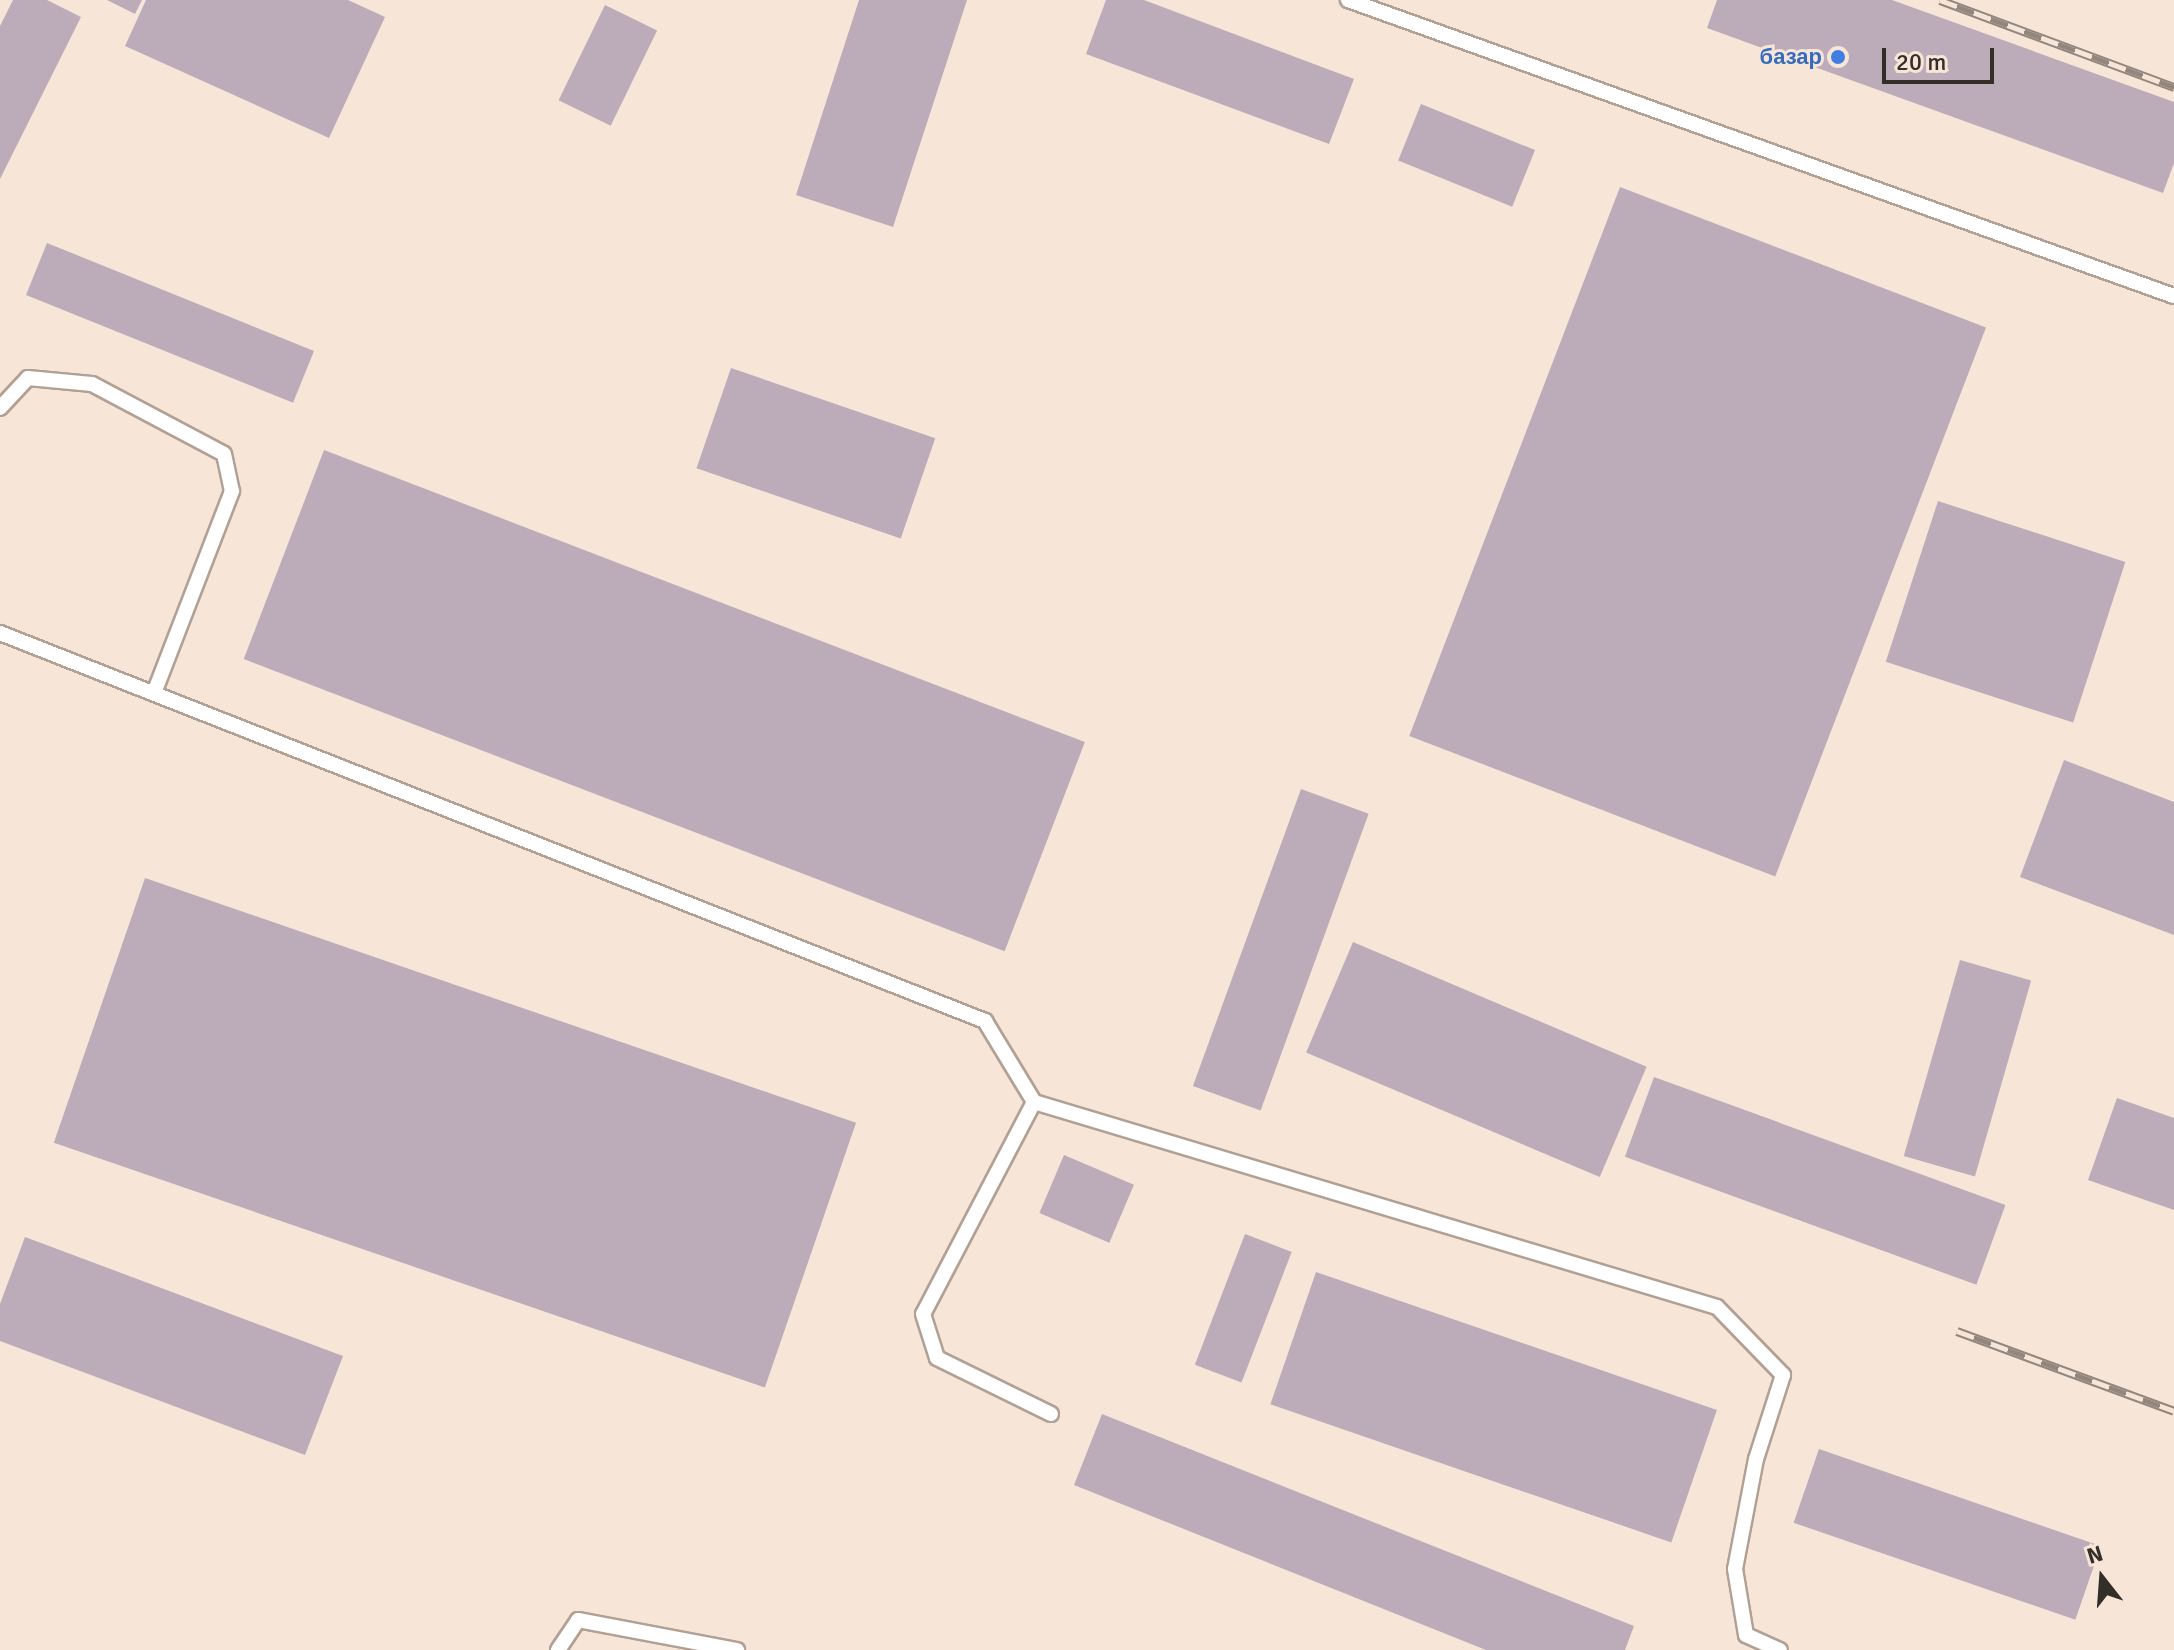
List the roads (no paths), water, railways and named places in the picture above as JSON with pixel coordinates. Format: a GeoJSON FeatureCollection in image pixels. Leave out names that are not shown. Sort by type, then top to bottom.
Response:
{"type":"FeatureCollection","features":[{"type":"Feature","properties":{"kind":"lane"},"geometry":{"type":"LineString","coordinates":[[1348,0],[2174,296]]}},
{"type":"Feature","properties":{"kind":"lane"},"geometry":{"type":"LineString","coordinates":[[0,408],[28,378],[92,384],[224,454],[232,491],[154,693]]}},
{"type":"Feature","properties":{"kind":"lane"},"geometry":{"type":"LineString","coordinates":[[0,633],[985,1021],[1034,1102],[1717,1307],[1783,1375],[1756,1459],[1735,1569],[1746,1635],[1780,1650]]}},
{"type":"Feature","properties":{"kind":"lane"},"geometry":{"type":"LineString","coordinates":[[1034,1102],[923,1314],[937,1358],[1051,1414]]}},
{"type":"Feature","properties":{"kind":"lane"},"geometry":{"type":"LineString","coordinates":[[558,1650],[578,1620],[737,1650]]}},
{"type":"Feature","properties":{"kind":"railway"},"geometry":{"type":"LineString","coordinates":[[1940,0],[2174,87]]}},
{"type":"Feature","properties":{"kind":"railway"},"geometry":{"type":"LineString","coordinates":[[1957,1331],[2174,1411]]}},
{"type":"Feature","properties":{"kind":"place","name":"базар"},"geometry":{"type":"Point","coordinates":[1838,57]}}]}
